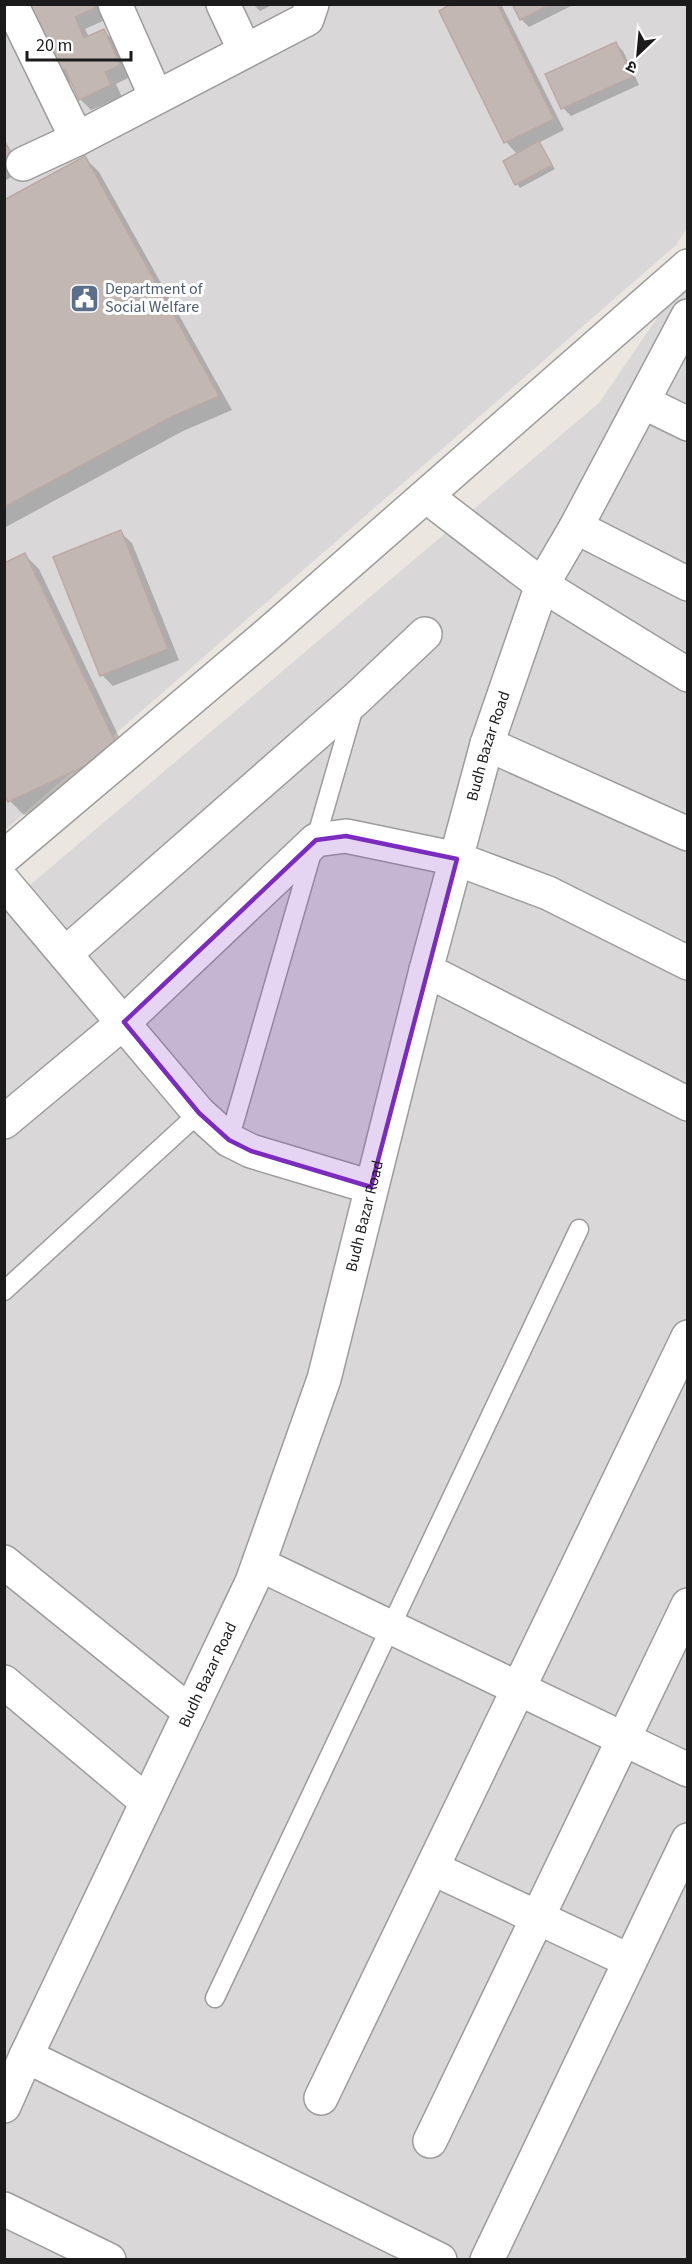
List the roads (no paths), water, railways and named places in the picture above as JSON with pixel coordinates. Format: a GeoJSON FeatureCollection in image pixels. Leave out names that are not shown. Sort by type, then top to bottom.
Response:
{"type":"FeatureCollection","features":[{"type":"Feature","properties":{"kind":"street"},"geometry":{"type":"LineString","coordinates":[[11,4],[77,139]]}},
{"type":"Feature","properties":{"kind":"street"},"geometry":{"type":"LineString","coordinates":[[115,4],[156,97]]}},
{"type":"Feature","properties":{"kind":"street"},"geometry":{"type":"LineString","coordinates":[[223,4],[244,51]]}},
{"type":"Feature","properties":{"kind":"street"},"geometry":{"type":"LineString","coordinates":[[23,164],[77,139],[306,19],[312,4]]}},
{"type":"Feature","properties":{"kind":"street"},"geometry":{"type":"LineString","coordinates":[[4,857],[426,496],[687,266]]}},
{"type":"Feature","properties":{"kind":"street","name":"Budh Bazar Road"},"geometry":{"type":"LineString","coordinates":[[12,2080],[259,1564],[324,1379],[426,970],[487,744],[542,585],[576,528],[687,316]]}},
{"type":"Feature","properties":{"kind":"street"},"geometry":{"type":"LineString","coordinates":[[643,402],[687,424]]}},
{"type":"Feature","properties":{"kind":"street"},"geometry":{"type":"LineString","coordinates":[[426,496],[542,585],[687,675]]}},
{"type":"Feature","properties":{"kind":"street"},"geometry":{"type":"LineString","coordinates":[[576,528],[687,584]]}},
{"type":"Feature","properties":{"kind":"street"},"geometry":{"type":"LineString","coordinates":[[65,954],[356,699],[425,634]]}},
{"type":"Feature","properties":{"kind":"street"},"geometry":{"type":"LineString","coordinates":[[487,744],[687,834]]}},
{"type":"Feature","properties":{"kind":"street"},"geometry":{"type":"LineString","coordinates":[[4,1122],[124,1023],[316,840],[346,836],[457,859],[548,893],[687,963]]}},
{"type":"Feature","properties":{"kind":"street"},"geometry":{"type":"LineString","coordinates":[[4,882],[199,1113],[229,1140],[251,1151],[371,1187]]}},
{"type":"Feature","properties":{"kind":"street"},"geometry":{"type":"LineString","coordinates":[[426,970],[687,1104]]}},
{"type":"Feature","properties":{"kind":"street"},"geometry":{"type":"LineString","coordinates":[[321,2098],[687,1337]]}},
{"type":"Feature","properties":{"kind":"street"},"geometry":{"type":"LineString","coordinates":[[4,1562],[190,1712]]}},
{"type":"Feature","properties":{"kind":"street"},"geometry":{"type":"LineString","coordinates":[[259,1564],[687,1770]]}},
{"type":"Feature","properties":{"kind":"street"},"geometry":{"type":"LineString","coordinates":[[430,2141],[687,1605]]}},
{"type":"Feature","properties":{"kind":"street"},"geometry":{"type":"LineString","coordinates":[[4,1683],[147,1802]]}},
{"type":"Feature","properties":{"kind":"street"},"geometry":{"type":"LineString","coordinates":[[487,2259],[628,1960],[685,1852]]}},
{"type":"Feature","properties":{"kind":"street"},"geometry":{"type":"LineString","coordinates":[[432,1868],[628,1960]]}},
{"type":"Feature","properties":{"kind":"street"},"geometry":{"type":"LineString","coordinates":[[12,2080],[440,2259]]}},
{"type":"Feature","properties":{"kind":"street"},"geometry":{"type":"LineString","coordinates":[[4,2209],[109,2259]]}},
{"type":"Feature","properties":{"kind":"lane"},"geometry":{"type":"LineString","coordinates":[[229,1140],[356,699]]}},
{"type":"Feature","properties":{"kind":"lane"},"geometry":{"type":"LineString","coordinates":[[4,1290],[199,1113]]}},
{"type":"Feature","properties":{"kind":"lane"},"geometry":{"type":"LineString","coordinates":[[215,1998],[579,1229]]}},
{"type":"Feature","properties":{"kind":"place","name":"Department of Social Welfare"},"geometry":{"type":"Point","coordinates":[84,298]}}]}
